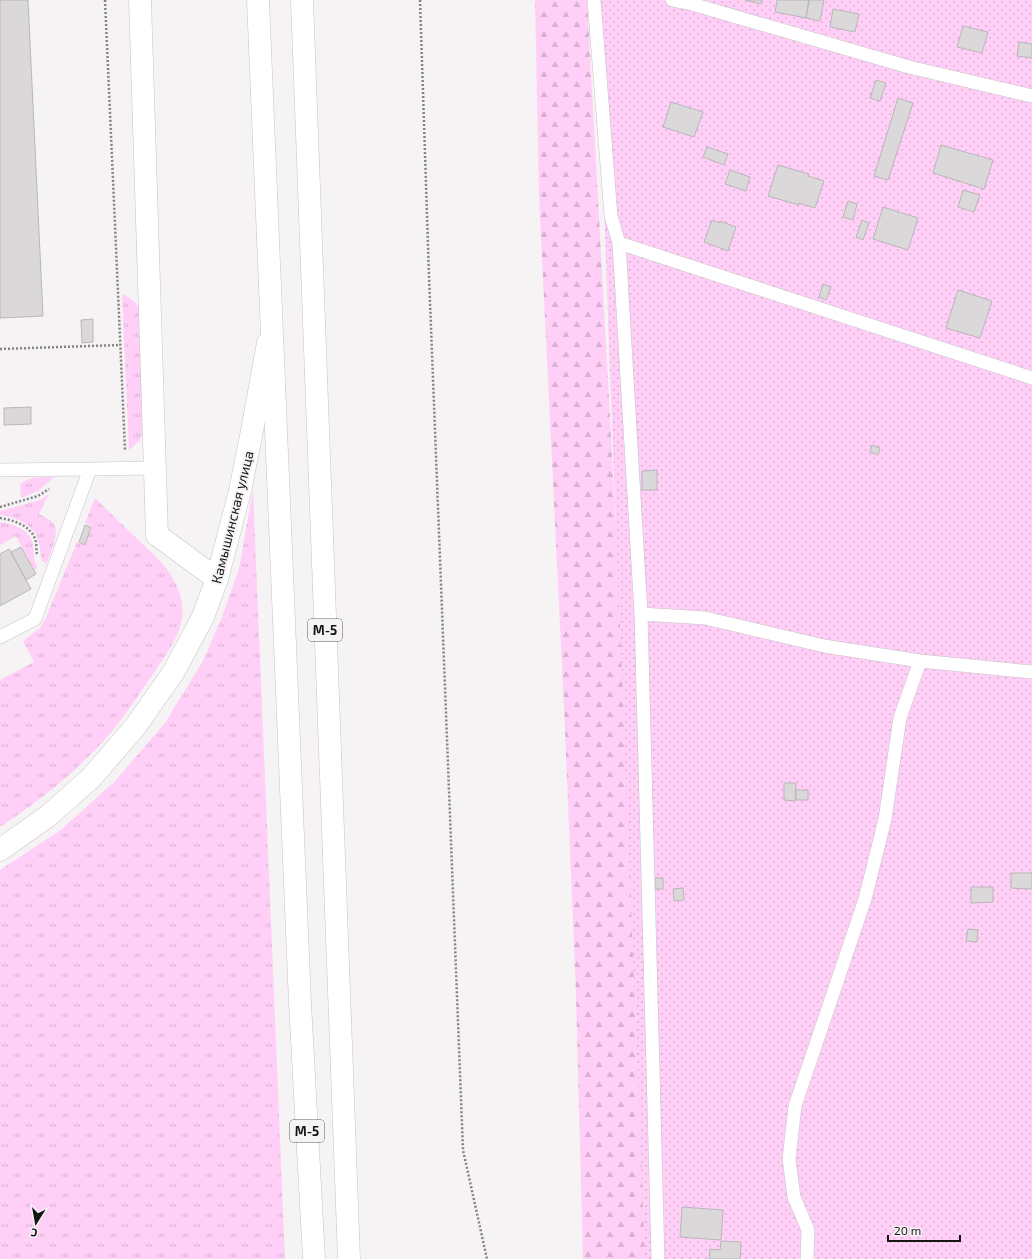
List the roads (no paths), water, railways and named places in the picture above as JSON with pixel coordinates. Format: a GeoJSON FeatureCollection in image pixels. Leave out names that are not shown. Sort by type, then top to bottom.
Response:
{"type":"FeatureCollection","features":[{"type":"Feature","properties":{"kind":"main road"},"geometry":{"type":"LineString","coordinates":[[140,0],[157,535],[218,579]]}},
{"type":"Feature","properties":{"kind":"main road","name":"М-5"},"geometry":{"type":"LineString","coordinates":[[258,0],[300,1003],[314,1259]]}},
{"type":"Feature","properties":{"kind":"main road","name":"М-5"},"geometry":{"type":"LineString","coordinates":[[302,0],[349,1259]]}},
{"type":"Feature","properties":{"kind":"main road","name":"Камышинская улица"},"geometry":{"type":"LineString","coordinates":[[0,850],[48,816],[91,778],[135,727],[173,673],[203,617],[218,579],[228,543],[244,471],[272,320]]}},
{"type":"Feature","properties":{"kind":"lane"},"geometry":{"type":"LineString","coordinates":[[594,0],[611,216],[619,243],[641,614],[658,1259]]}},
{"type":"Feature","properties":{"kind":"lane"},"geometry":{"type":"LineString","coordinates":[[672,0],[692,4],[909,67],[1032,96]]}},
{"type":"Feature","properties":{"kind":"lane"},"geometry":{"type":"LineString","coordinates":[[619,243],[1032,378]]}},
{"type":"Feature","properties":{"kind":"lane"},"geometry":{"type":"LineString","coordinates":[[0,470],[155,468]]}},
{"type":"Feature","properties":{"kind":"lane"},"geometry":{"type":"LineString","coordinates":[[0,637],[35,618],[90,469]]}},
{"type":"Feature","properties":{"kind":"lane"},"geometry":{"type":"LineString","coordinates":[[641,614],[705,618],[824,646],[920,661],[1032,672]]}},
{"type":"Feature","properties":{"kind":"lane"},"geometry":{"type":"LineString","coordinates":[[808,1259],[808,1230],[794,1197],[789,1158],[795,1106],[865,899],[885,819],[900,718],[920,661]]}}]}
